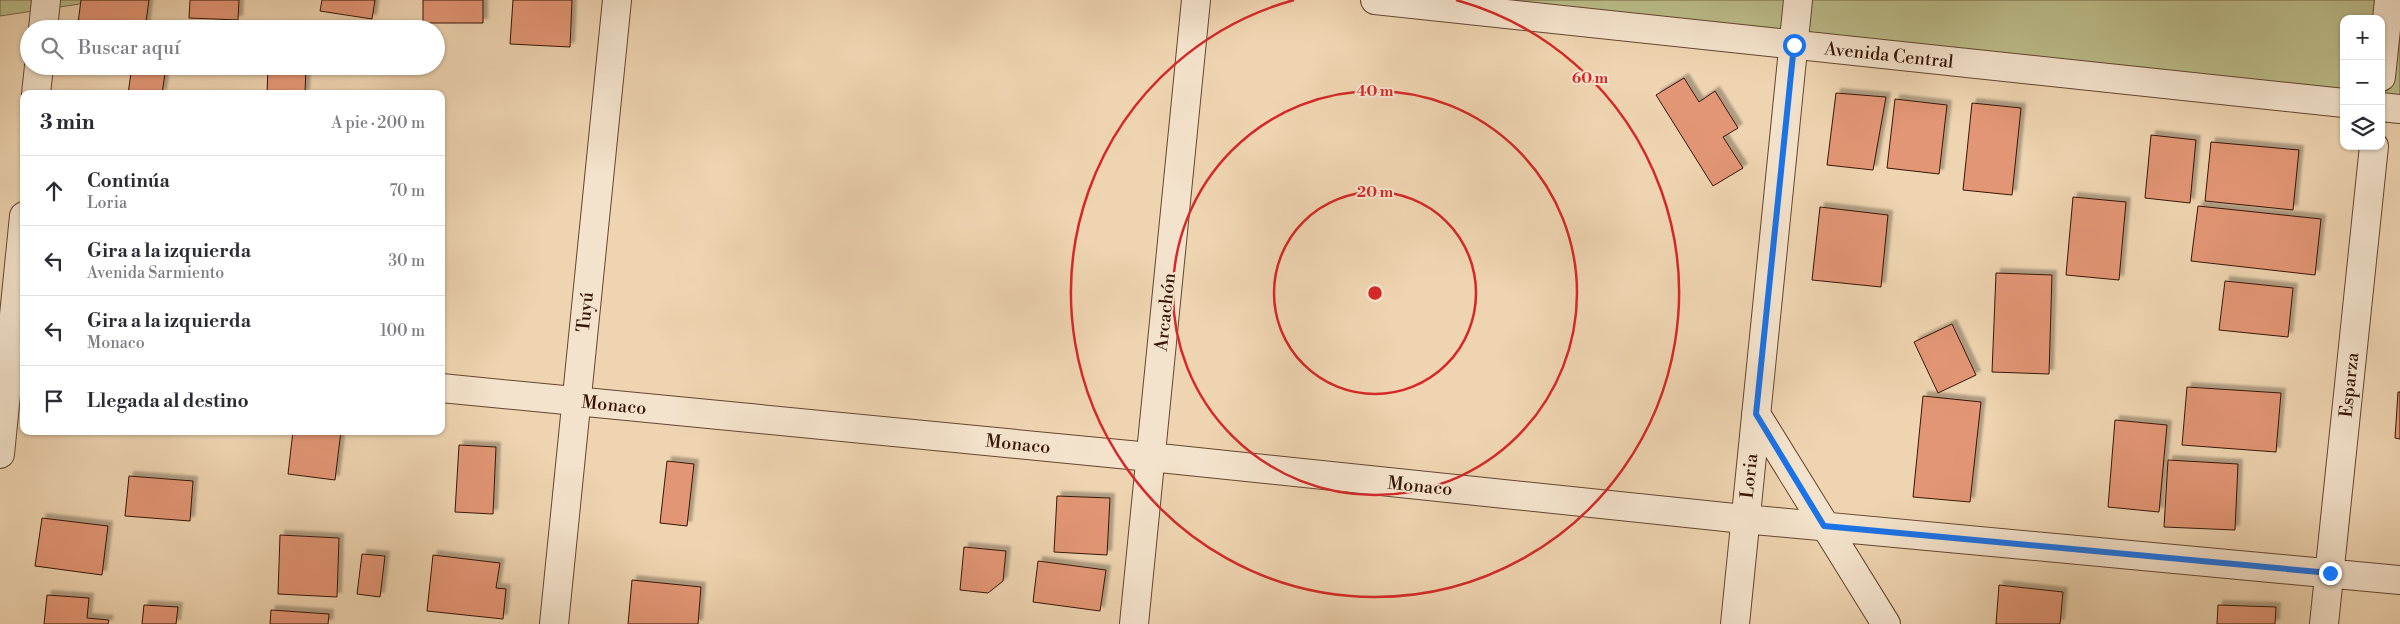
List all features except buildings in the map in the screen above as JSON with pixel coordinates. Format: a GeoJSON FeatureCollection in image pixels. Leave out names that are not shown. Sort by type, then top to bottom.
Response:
{"type":"FeatureCollection","features":[{"type":"Feature","properties":{"kind":"street"},"geometry":{"type":"LineString","coordinates":[[44,20],[46,0]]}},
{"type":"Feature","properties":{"kind":"street","name":"Tuyú"},"geometry":{"type":"LineString","coordinates":[[554,624],[616,0]]}},
{"type":"Feature","properties":{"kind":"street","name":"Arcachón"},"geometry":{"type":"LineString","coordinates":[[1134,624],[1196,0]]}},
{"type":"Feature","properties":{"kind":"street","name":"Avenida Central"},"geometry":{"type":"LineString","coordinates":[[1375,0],[2340,103]]}},
{"type":"Feature","properties":{"kind":"street","name":"Loria"},"geometry":{"type":"LineString","coordinates":[[1734,624],[1798,0]]}},
{"type":"Feature","properties":{"kind":"street"},"geometry":{"type":"LineString","coordinates":[[2383,60],[2389,0]]}},
{"type":"Feature","properties":{"kind":"street"},"geometry":{"type":"LineString","coordinates":[[36,90],[38,75]]}},
{"type":"Feature","properties":{"kind":"street"},"geometry":{"type":"LineString","coordinates":[[2385,107],[2400,109]]}},
{"type":"Feature","properties":{"kind":"street","name":"Esparza"},"geometry":{"type":"LineString","coordinates":[[2324,624],[2374,150]]}},
{"type":"Feature","properties":{"kind":"street"},"geometry":{"type":"LineString","coordinates":[[0,454],[20,256]]}},
{"type":"Feature","properties":{"kind":"street","name":"Monaco"},"geometry":{"type":"LineString","coordinates":[[445,388],[1150,457],[1744,519],[2400,580]]}},
{"type":"Feature","properties":{"kind":"street"},"geometry":{"type":"LineString","coordinates":[[1756,414],[1886,624]]}},
{"type":"Feature","properties":{"kind":"green space"},"geometry":{"type":"Polygon","coordinates":[[[0,0],[106,0],[0,16],[0,0]]]}},
{"type":"Feature","properties":{"kind":"green space"},"geometry":{"type":"Polygon","coordinates":[[[1375,0],[2400,0],[2400,108],[2385,106],[2385,15],[2340,15],[2340,103],[1375,0]]]}},
{"type":"Feature","properties":{"kind":"route"},"geometry":{"type":"LineString","coordinates":[[1794,45],[1756,414],[1824,526],[2330,573]]}}]}
